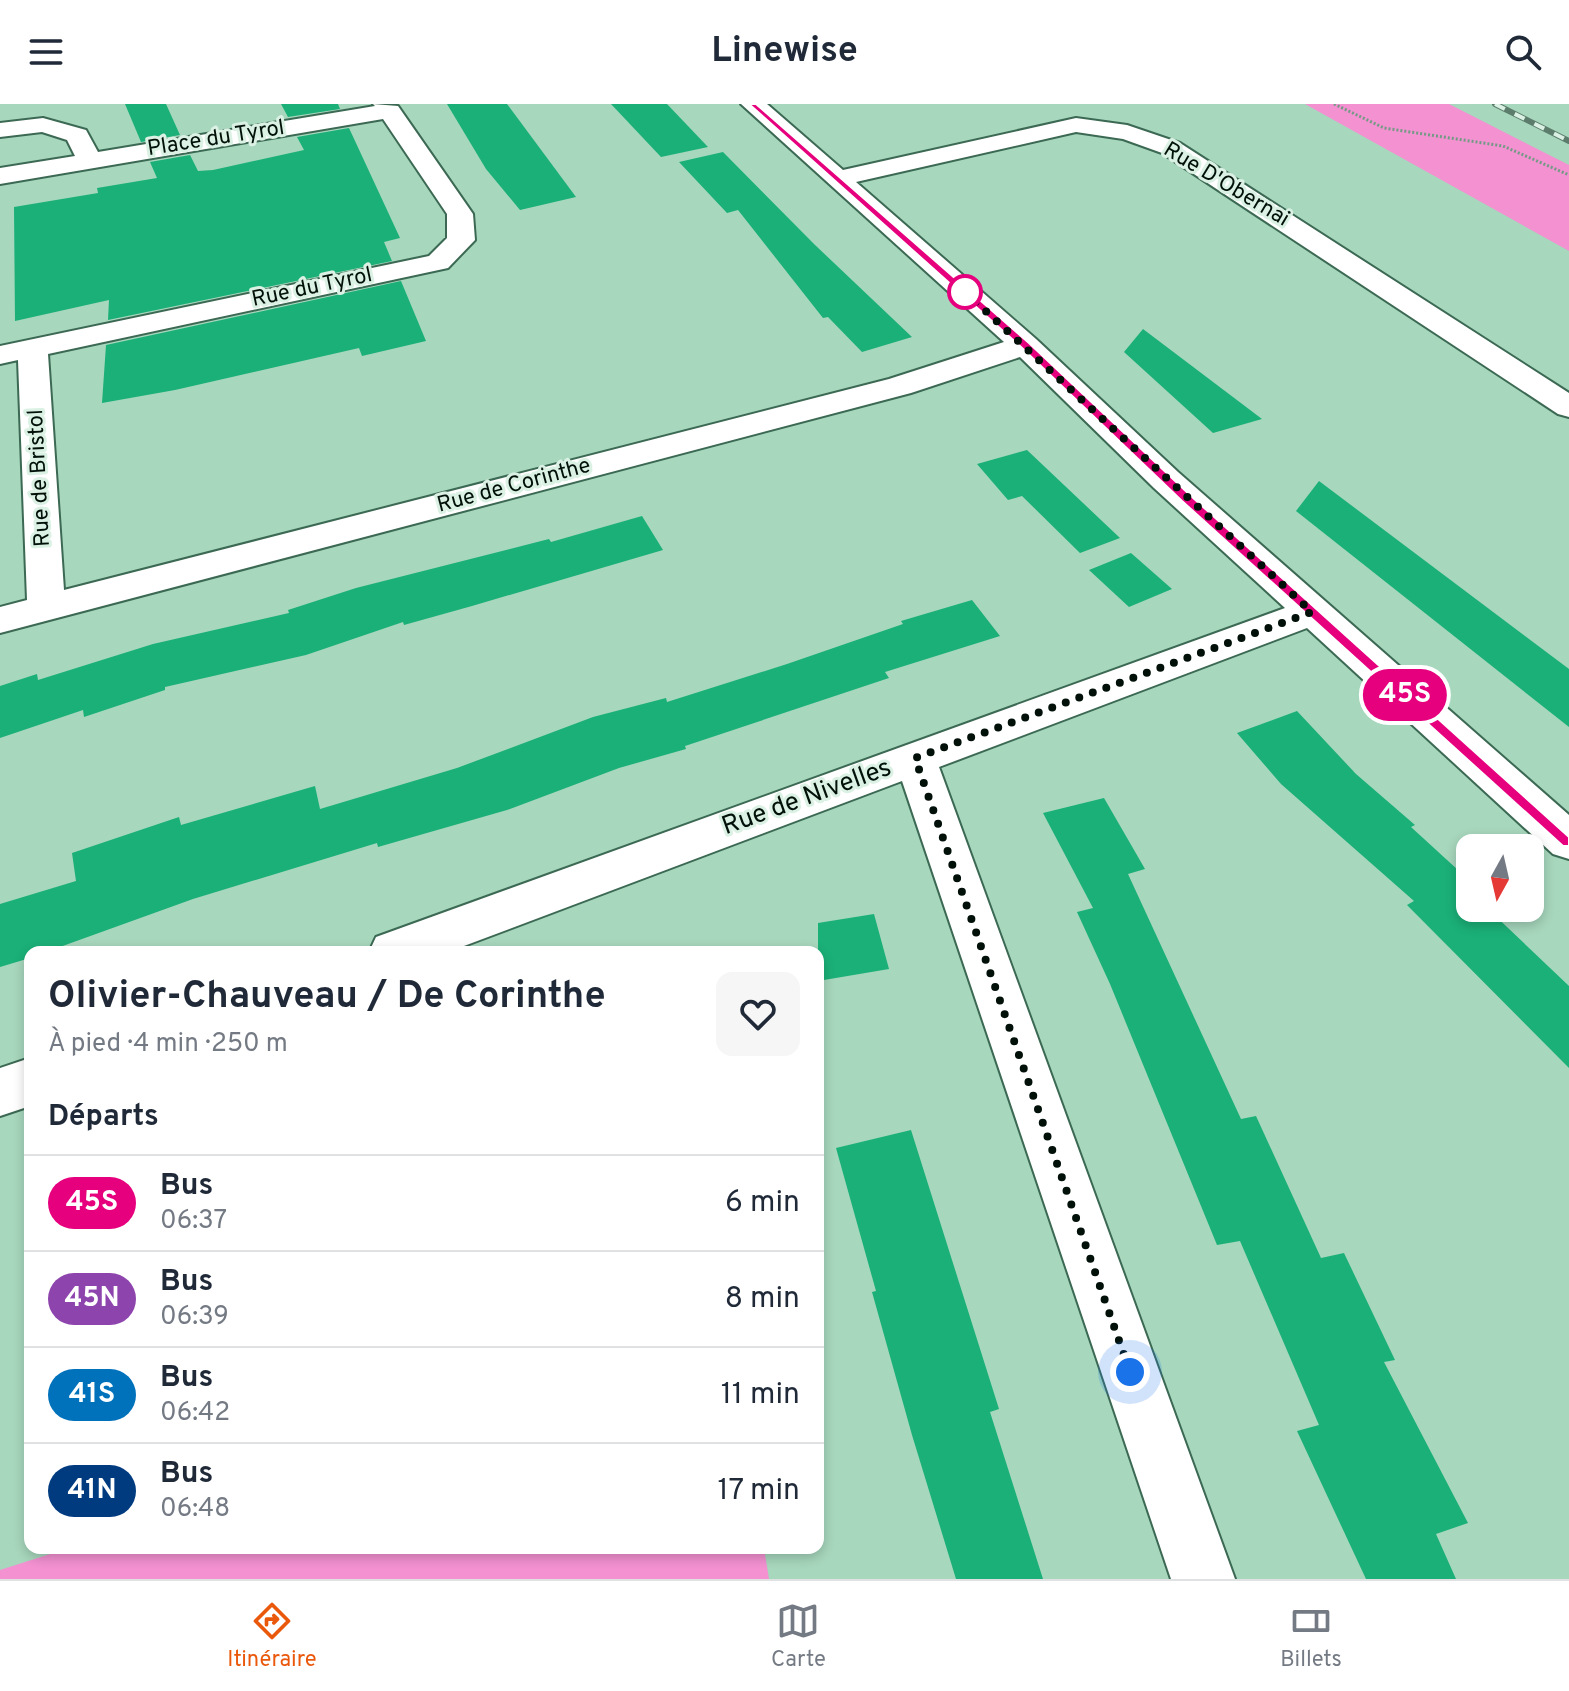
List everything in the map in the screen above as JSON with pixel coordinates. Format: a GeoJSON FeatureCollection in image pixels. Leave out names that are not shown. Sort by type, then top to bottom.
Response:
{"type":"FeatureCollection","features":[{"type":"Feature","properties":{"kind":"street"},"geometry":{"type":"LineString","coordinates":[[753,104],[1025,345],[1312,612],[1569,841]]}},
{"type":"Feature","properties":{"kind":"street","name":"Place du Tyrol"},"geometry":{"type":"LineString","coordinates":[[0,176],[388,107]]}},
{"type":"Feature","properties":{"kind":"street","name":"Rue du Tyrol"},"geometry":{"type":"LineString","coordinates":[[0,355],[438,262],[461,240],[460,214],[388,107]]}},
{"type":"Feature","properties":{"kind":"street"},"geometry":{"type":"LineString","coordinates":[[0,130],[43,125],[77,135],[89,160]]}},
{"type":"Feature","properties":{"kind":"street","name":"Rue D'Obernai"},"geometry":{"type":"LineString","coordinates":[[837,179],[1076,125],[1127,132],[1184,157],[1569,407]]}},
{"type":"Feature","properties":{"kind":"street","name":"Rue de Corinthe"},"geometry":{"type":"LineString","coordinates":[[0,620],[900,386],[1025,345]]}},
{"type":"Feature","properties":{"kind":"street","name":"Rue de Bristol"},"geometry":{"type":"LineString","coordinates":[[33,348],[46,608]]}},
{"type":"Feature","properties":{"kind":"street","name":"Rue de Nivelles"},"geometry":{"type":"LineString","coordinates":[[409,946],[1312,612]]}},
{"type":"Feature","properties":{"kind":"street"},"geometry":{"type":"LineString","coordinates":[[915,758],[1203,1579]]}},
{"type":"Feature","properties":{"kind":"street"},"geometry":{"type":"LineString","coordinates":[[0,1092],[24,1084]]}},
{"type":"Feature","properties":{"kind":"path"},"geometry":{"type":"LineString","coordinates":[[1334,104],[1384,128],[1503,146],[1569,175]]}},
{"type":"Feature","properties":{"kind":"shaded area"},"geometry":{"type":"Polygon","coordinates":[[[1305,104],[1449,104],[1569,165],[1569,251],[1305,104]]]}},
{"type":"Feature","properties":{"kind":"shaded area"},"geometry":{"type":"Polygon","coordinates":[[[50,1554],[765,1554],[769,1579],[0,1579],[0,1570],[50,1554]]]}},
{"type":"Feature","properties":{"kind":"building"},"geometry":{"type":"Polygon","coordinates":[[[125,104],[166,104],[180,135],[141,142],[125,104]]]}},
{"type":"Feature","properties":{"kind":"building"},"geometry":{"type":"Polygon","coordinates":[[[281,104],[338,104],[340,109],[288,117],[281,104]]]}},
{"type":"Feature","properties":{"kind":"building"},"geometry":{"type":"Polygon","coordinates":[[[447,104],[507,104],[576,197],[520,210],[486,169],[447,104]]]}},
{"type":"Feature","properties":{"kind":"building"},"geometry":{"type":"Polygon","coordinates":[[[611,104],[667,104],[708,147],[661,157],[611,104]]]}},
{"type":"Feature","properties":{"kind":"building"},"geometry":{"type":"Polygon","coordinates":[[[349,128],[400,238],[384,242],[392,261],[108,320],[109,300],[15,321],[14,207],[98,193],[97,188],[157,178],[150,162],[190,155],[198,171],[213,170],[304,150],[297,137],[349,128]]]}},
{"type":"Feature","properties":{"kind":"building"},"geometry":{"type":"Polygon","coordinates":[[[723,152],[912,337],[862,352],[828,317],[823,318],[738,210],[727,213],[679,162],[723,152]]]}},
{"type":"Feature","properties":{"kind":"building"},"geometry":{"type":"Polygon","coordinates":[[[401,281],[426,341],[362,356],[359,348],[175,390],[102,403],[106,345],[401,281]]]}},
{"type":"Feature","properties":{"kind":"building"},"geometry":{"type":"Polygon","coordinates":[[[1143,329],[1262,419],[1213,433],[1124,352],[1143,329]]]}},
{"type":"Feature","properties":{"kind":"building"},"geometry":{"type":"Polygon","coordinates":[[[1027,450],[1120,538],[1080,553],[1022,496],[1008,500],[977,464],[1027,450]]]}},
{"type":"Feature","properties":{"kind":"building"},"geometry":{"type":"Polygon","coordinates":[[[1319,481],[1569,669],[1569,727],[1296,511],[1319,481]]]}},
{"type":"Feature","properties":{"kind":"building"},"geometry":{"type":"Polygon","coordinates":[[[642,516],[663,550],[404,625],[403,622],[306,655],[165,687],[165,690],[84,717],[83,710],[0,738],[0,686],[37,674],[38,680],[153,644],[289,613],[288,610],[356,588],[549,539],[551,542],[642,516]]]}},
{"type":"Feature","properties":{"kind":"building"},"geometry":{"type":"Polygon","coordinates":[[[1131,553],[1172,589],[1129,607],[1089,570],[1131,553]]]}},
{"type":"Feature","properties":{"kind":"building"},"geometry":{"type":"Polygon","coordinates":[[[972,600],[1000,636],[885,672],[889,678],[685,746],[686,749],[619,768],[507,810],[378,847],[377,843],[193,899],[63,946],[24,946],[24,960],[0,967],[0,904],[76,881],[72,853],[179,817],[181,825],[315,786],[320,809],[457,768],[593,717],[666,698],[667,702],[787,664],[903,624],[901,621],[972,600]]]}},
{"type":"Feature","properties":{"kind":"building"},"geometry":{"type":"Polygon","coordinates":[[[1297,711],[1356,774],[1415,825],[1411,827],[1456,868],[1456,922],[1502,922],[1569,986],[1569,1068],[1407,905],[1414,901],[1281,784],[1237,733],[1297,711]]]}},
{"type":"Feature","properties":{"kind":"building"},"geometry":{"type":"Polygon","coordinates":[[[1104,798],[1145,869],[1128,874],[1241,1119],[1256,1116],[1321,1258],[1344,1253],[1395,1360],[1384,1362],[1468,1523],[1436,1534],[1456,1579],[1366,1579],[1297,1431],[1319,1425],[1240,1241],[1217,1245],[1110,984],[1077,912],[1093,908],[1043,813],[1104,798]]]}},
{"type":"Feature","properties":{"kind":"building"},"geometry":{"type":"Polygon","coordinates":[[[874,914],[889,969],[824,980],[824,946],[818,946],[818,923],[874,914]]]}},
{"type":"Feature","properties":{"kind":"building"},"geometry":{"type":"Polygon","coordinates":[[[911,1130],[999,1409],[990,1412],[1043,1579],[956,1579],[912,1435],[836,1148],[911,1130]]]}},
{"type":"Feature","properties":{"kind":"railway"},"geometry":{"type":"LineString","coordinates":[[1495,104],[1569,141]]}},
{"type":"Feature","properties":{"kind":"bus line","name":"45S"},"geometry":{"type":"LineString","coordinates":[[753,104],[1025,345],[1187,499],[1569,841]]}},
{"type":"Feature","properties":{"kind":"route"},"geometry":{"type":"LineString","coordinates":[[965,292],[1312,612],[915,758],[1130,1372]]}}]}
